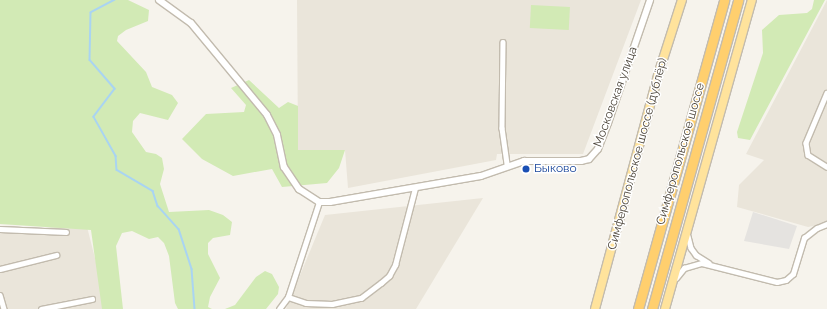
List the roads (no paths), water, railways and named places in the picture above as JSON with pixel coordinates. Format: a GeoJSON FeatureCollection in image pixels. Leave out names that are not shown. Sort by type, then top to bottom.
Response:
{"type":"FeatureCollection","features":[{"type":"Feature","properties":{"kind":"highway","name":"Симферопольское шоссе"},"geometry":{"type":"LineString","coordinates":[[638,309],[724,0]]}},
{"type":"Feature","properties":{"kind":"highway","name":"Симферопольское шоссе"},"geometry":{"type":"LineString","coordinates":[[652,309],[738,0]]}},
{"type":"Feature","properties":{"kind":"main road","name":"Симферопольское шоссе (дублёр)"},"geometry":{"type":"LineString","coordinates":[[595,309],[658,75],[682,0]]}},
{"type":"Feature","properties":{"kind":"main road"},"geometry":{"type":"LineString","coordinates":[[665,309],[752,0]]}},
{"type":"Feature","properties":{"kind":"street"},"geometry":{"type":"LineString","coordinates":[[159,0],[191,23],[267,115],[277,134],[284,167],[289,178],[309,198],[319,202],[288,297],[279,309]]}},
{"type":"Feature","properties":{"kind":"street","name":"Московская улица"},"geometry":{"type":"LineString","coordinates":[[319,202],[415,188],[481,176],[507,165],[524,161],[581,161],[594,155],[608,123],[650,0]]}},
{"type":"Feature","properties":{"kind":"street"},"geometry":{"type":"LineString","coordinates":[[503,42],[502,128],[507,165]]}},
{"type":"Feature","properties":{"kind":"street"},"geometry":{"type":"LineString","coordinates":[[827,93],[806,144],[808,155],[827,167]]}},
{"type":"Feature","properties":{"kind":"street"},"geometry":{"type":"LineString","coordinates":[[288,297],[306,304],[332,304],[361,298],[381,284],[395,265],[415,188]]}},
{"type":"Feature","properties":{"kind":"street"},"geometry":{"type":"LineString","coordinates":[[670,289],[684,268],[692,264],[714,265],[777,282],[786,280],[793,274],[804,238],[817,228],[827,224]]}},
{"type":"Feature","properties":{"kind":"street"},"geometry":{"type":"LineString","coordinates":[[688,225],[690,248],[696,255],[714,265]]}},
{"type":"Feature","properties":{"kind":"street"},"geometry":{"type":"LineString","coordinates":[[0,229],[66,232]]}},
{"type":"Feature","properties":{"kind":"street"},"geometry":{"type":"LineString","coordinates":[[0,269],[56,255]]}},
{"type":"Feature","properties":{"kind":"street"},"geometry":{"type":"LineString","coordinates":[[0,295],[4,309]]}},
{"type":"Feature","properties":{"kind":"street"},"geometry":{"type":"LineString","coordinates":[[41,309],[92,298]]}},
{"type":"Feature","properties":{"kind":"waterway"},"geometry":{"type":"LineString","coordinates":[[115,0],[91,13],[90,60],[115,89],[94,117],[116,156],[117,170],[153,191],[158,206],[179,229],[192,269],[195,309]]}},
{"type":"Feature","properties":{"kind":"place","name":"Быково"},"geometry":{"type":"Point","coordinates":[526,169]}}]}
